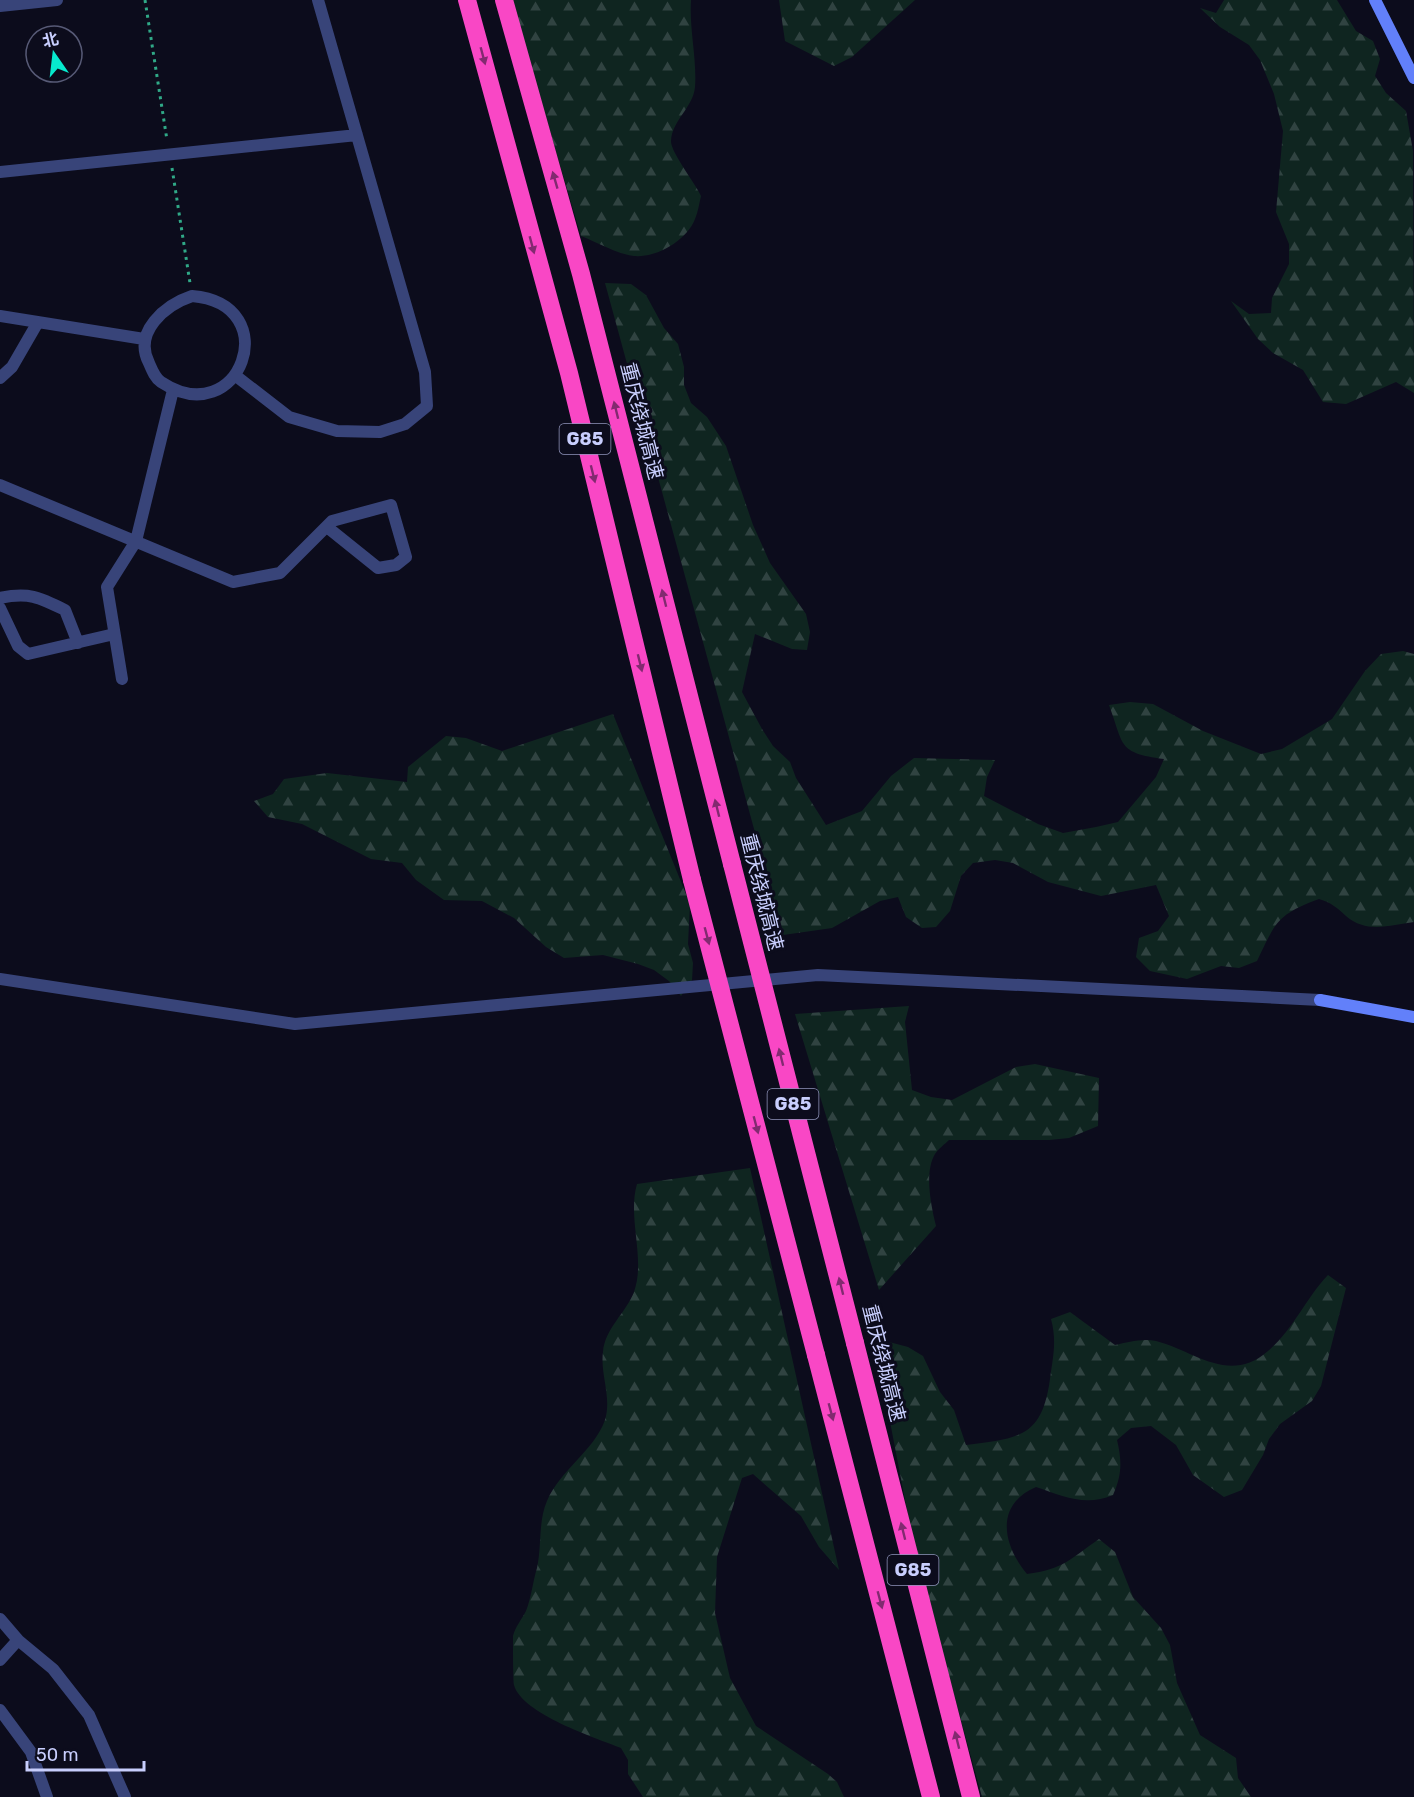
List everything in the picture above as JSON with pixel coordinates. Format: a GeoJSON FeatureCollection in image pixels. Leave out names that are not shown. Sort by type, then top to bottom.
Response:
{"type":"FeatureCollection","features":[{"type":"Feature","properties":{"kind":"highway","name":"G85"},"geometry":{"type":"LineString","coordinates":[[467,0],[569,373],[692,880],[931,1797]]}},
{"type":"Feature","properties":{"kind":"highway","name":"重庆绕城高速"},"geometry":{"type":"LineString","coordinates":[[504,0],[581,274],[971,1797]]}},
{"type":"Feature","properties":{"kind":"street"},"geometry":{"type":"LineString","coordinates":[[0,6],[57,0]]}},
{"type":"Feature","properties":{"kind":"street"},"geometry":{"type":"LineString","coordinates":[[236,376],[289,417],[337,431],[380,432],[405,424],[427,406],[425,372],[318,0]]}},
{"type":"Feature","properties":{"kind":"street"},"geometry":{"type":"LineString","coordinates":[[1375,0],[1414,78]]}},
{"type":"Feature","properties":{"kind":"street"},"geometry":{"type":"LineString","coordinates":[[0,172],[357,135]]}},
{"type":"Feature","properties":{"kind":"street"},"geometry":{"type":"LineString","coordinates":[[192,296],[219,301],[236,314],[245,334],[236,376],[217,392],[194,394],[173,390],[157,379],[146,357],[144,339],[161,312],[178,301],[192,296]]}},
{"type":"Feature","properties":{"kind":"street"},"geometry":{"type":"LineString","coordinates":[[0,316],[144,339]]}},
{"type":"Feature","properties":{"kind":"street"},"geometry":{"type":"LineString","coordinates":[[0,378],[12,366],[38,322]]}},
{"type":"Feature","properties":{"kind":"street"},"geometry":{"type":"LineString","coordinates":[[122,679],[107,586],[136,541],[173,390]]}},
{"type":"Feature","properties":{"kind":"street"},"geometry":{"type":"LineString","coordinates":[[0,485],[233,582],[280,573],[332,520],[391,505],[406,557],[396,565],[378,568],[327,527]]}},
{"type":"Feature","properties":{"kind":"street"},"geometry":{"type":"LineString","coordinates":[[0,598],[22,593],[43,598],[65,610],[78,643]]}},
{"type":"Feature","properties":{"kind":"street"},"geometry":{"type":"LineString","coordinates":[[0,608],[18,646],[28,654],[110,635]]}},
{"type":"Feature","properties":{"kind":"street"},"geometry":{"type":"LineString","coordinates":[[0,980],[295,1024],[818,975],[1320,1000],[1414,1017]]}},
{"type":"Feature","properties":{"kind":"street"},"geometry":{"type":"LineString","coordinates":[[0,1619],[18,1640],[53,1669],[89,1715],[125,1797]]}},
{"type":"Feature","properties":{"kind":"street"},"geometry":{"type":"LineString","coordinates":[[0,1660],[18,1640]]}},
{"type":"Feature","properties":{"kind":"street"},"geometry":{"type":"LineString","coordinates":[[0,1710],[31,1752],[47,1797]]}},
{"type":"Feature","properties":{"kind":"green space"},"geometry":{"type":"Polygon","coordinates":[[[511,0],[691,0],[695,87],[691,101],[675,127],[671,141],[674,152],[701,196],[691,227],[670,246],[652,254],[634,256],[581,236],[511,0]]]}},
{"type":"Feature","properties":{"kind":"green space"},"geometry":{"type":"Polygon","coordinates":[[[779,0],[915,0],[852,57],[834,66],[785,41],[779,0]]]}},
{"type":"Feature","properties":{"kind":"green space"},"geometry":{"type":"Polygon","coordinates":[[[1224,0],[1337,0],[1356,31],[1373,41],[1380,59],[1375,76],[1386,93],[1406,111],[1413,151],[1414,393],[1396,382],[1346,404],[1323,402],[1303,370],[1273,353],[1258,339],[1231,301],[1249,314],[1271,313],[1272,298],[1289,264],[1289,244],[1276,212],[1283,131],[1274,94],[1260,60],[1249,45],[1220,27],[1200,8],[1216,13],[1224,0]]]}},
{"type":"Feature","properties":{"kind":"green space"},"geometry":{"type":"Polygon","coordinates":[[[605,283],[631,284],[646,295],[664,328],[678,344],[684,367],[684,385],[691,403],[707,417],[726,446],[753,525],[770,563],[806,614],[810,632],[807,650],[792,649],[755,634],[742,692],[773,746],[790,762],[796,778],[826,825],[862,811],[891,776],[914,758],[995,760],[987,777],[984,796],[1038,824],[1063,833],[1118,822],[1156,777],[1164,759],[1138,754],[1124,745],[1109,705],[1130,702],[1153,704],[1203,731],[1261,754],[1282,749],[1332,719],[1365,671],[1381,654],[1403,651],[1414,654],[1414,922],[1370,927],[1354,922],[1331,904],[1319,899],[1294,910],[1279,921],[1257,961],[1239,968],[1221,966],[1187,979],[1150,971],[1136,957],[1139,938],[1158,931],[1169,916],[1156,885],[1101,896],[1048,882],[1013,863],[995,860],[973,863],[961,876],[950,911],[936,927],[922,928],[906,917],[898,897],[880,901],[832,928],[783,935],[605,283]]]}},
{"type":"Feature","properties":{"kind":"green space"},"geometry":{"type":"Polygon","coordinates":[[[613,714],[690,904],[688,944],[693,963],[692,980],[681,996],[669,981],[654,970],[638,964],[603,955],[564,958],[546,947],[514,918],[482,901],[444,900],[416,880],[402,863],[371,859],[302,824],[268,817],[254,801],[273,794],[284,779],[327,773],[407,782],[408,767],[446,736],[466,738],[502,751],[613,714]]]}},
{"type":"Feature","properties":{"kind":"green space"},"geometry":{"type":"Polygon","coordinates":[[[909,1006],[905,1022],[912,1090],[931,1097],[952,1100],[1016,1067],[1035,1064],[1099,1078],[1098,1126],[1069,1138],[1049,1140],[949,1140],[935,1154],[930,1170],[931,1199],[936,1226],[879,1290],[795,1014],[909,1006]]]}},
{"type":"Feature","properties":{"kind":"green space"},"geometry":{"type":"Polygon","coordinates":[[[750,1168],[839,1570],[819,1547],[801,1516],[753,1474],[742,1478],[717,1557],[715,1613],[730,1678],[756,1726],[828,1774],[837,1782],[844,1797],[643,1797],[628,1774],[628,1760],[621,1748],[561,1724],[531,1706],[520,1696],[514,1685],[513,1636],[529,1601],[538,1560],[542,1517],[547,1501],[560,1480],[593,1441],[605,1420],[607,1403],[603,1352],[605,1343],[634,1292],[637,1279],[638,1252],[634,1197],[637,1184],[750,1168]]]}},
{"type":"Feature","properties":{"kind":"green space"},"geometry":{"type":"Polygon","coordinates":[[[1328,1275],[1346,1288],[1321,1386],[1312,1401],[1280,1424],[1269,1439],[1263,1455],[1242,1490],[1224,1497],[1193,1475],[1176,1445],[1151,1426],[1131,1428],[1117,1440],[1120,1468],[1113,1495],[1083,1500],[1065,1497],[1036,1487],[1014,1504],[1008,1515],[1008,1538],[1012,1551],[1027,1574],[1058,1566],[1099,1539],[1115,1552],[1133,1597],[1161,1628],[1170,1645],[1177,1683],[1200,1735],[1236,1758],[1238,1778],[1251,1797],[982,1797],[915,1552],[874,1338],[908,1347],[923,1356],[940,1392],[954,1410],[966,1445],[984,1443],[1014,1437],[1025,1432],[1041,1413],[1050,1379],[1053,1356],[1054,1335],[1051,1319],[1070,1312],[1115,1345],[1151,1340],[1212,1362],[1240,1365],[1254,1361],[1277,1343],[1328,1275]]]}}]}
